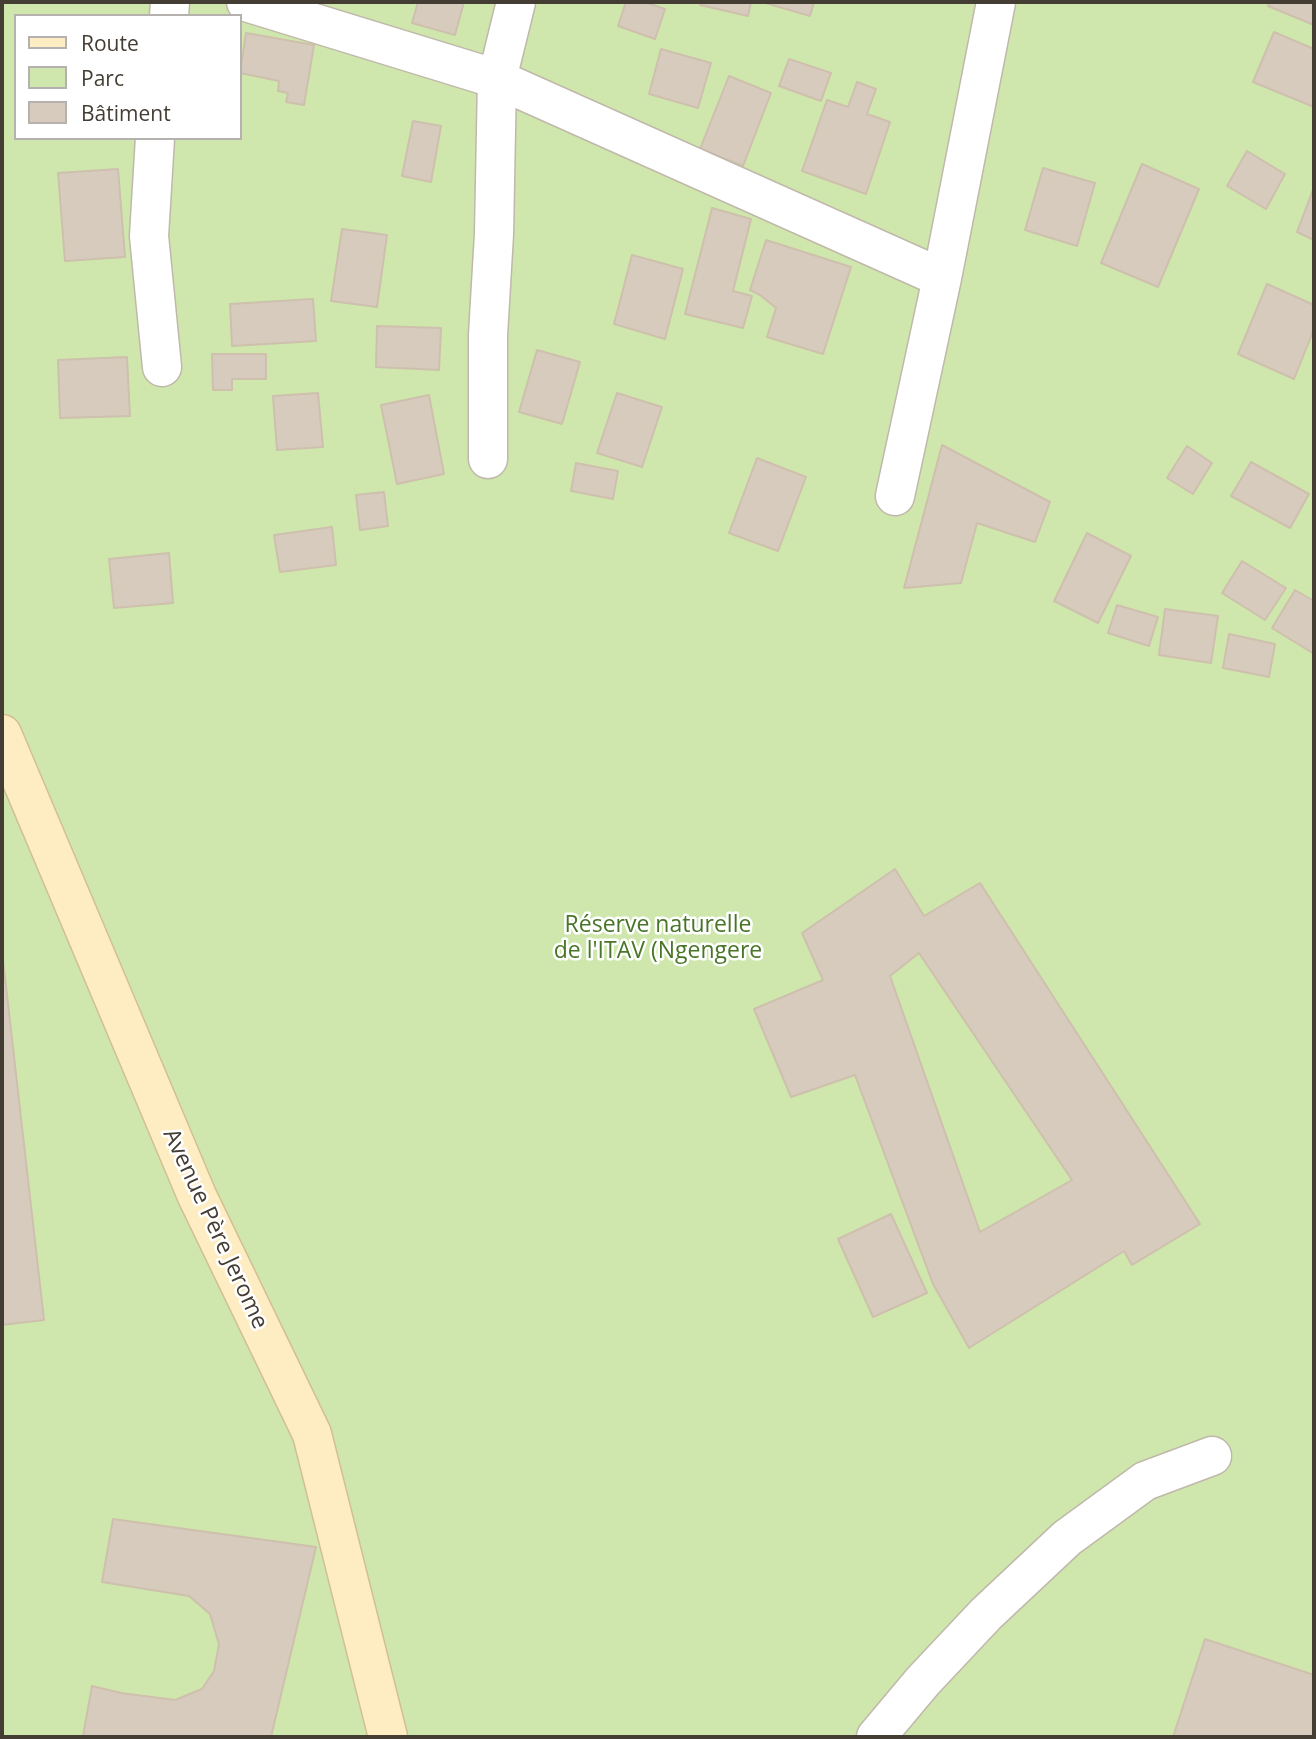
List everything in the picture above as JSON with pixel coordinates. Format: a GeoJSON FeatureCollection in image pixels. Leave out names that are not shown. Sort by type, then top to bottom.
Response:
{"type":"FeatureCollection","features":[{"type":"Feature","properties":{"kind":"street"},"geometry":{"type":"LineString","coordinates":[[246,2],[497,79],[942,278]]}},
{"type":"Feature","properties":{"kind":"street"},"geometry":{"type":"LineString","coordinates":[[488,459],[488,335],[494,234],[497,79],[516,2]]}},
{"type":"Feature","properties":{"kind":"street"},"geometry":{"type":"LineString","coordinates":[[895,496],[942,278],[996,2]]}},
{"type":"Feature","properties":{"kind":"street"},"geometry":{"type":"LineString","coordinates":[[155,140],[149,236],[163,368]]}},
{"type":"Feature","properties":{"kind":"street","name":"Avenue Père Jerome"},"geometry":{"type":"LineString","coordinates":[[2,734],[197,1196],[312,1434],[372,1664],[388,1737]]}},
{"type":"Feature","properties":{"kind":"street"},"geometry":{"type":"LineString","coordinates":[[876,1737],[923,1681],[977,1624],[1067,1538],[1145,1482],[1212,1456]]}},
{"type":"Feature","properties":{"kind":"green space","name":"Réserve naturelle de l'ITAV (Ngengere"},"geometry":{"type":"Polygon","coordinates":[[[2,2],[1314,2],[1314,1737],[2,1737],[2,2]]]}},
{"type":"Feature","properties":{"kind":"building"},"geometry":{"type":"Polygon","coordinates":[[[418,2],[464,2],[455,35],[412,23],[418,2]]]}},
{"type":"Feature","properties":{"kind":"building"},"geometry":{"type":"Polygon","coordinates":[[[626,2],[644,2],[665,9],[655,39],[618,26],[626,2]]]}},
{"type":"Feature","properties":{"kind":"building"},"geometry":{"type":"Polygon","coordinates":[[[701,2],[751,2],[748,16],[700,5],[701,2]]]}},
{"type":"Feature","properties":{"kind":"building"},"geometry":{"type":"Polygon","coordinates":[[[762,2],[814,2],[810,16],[762,2]]]}},
{"type":"Feature","properties":{"kind":"building"},"geometry":{"type":"Polygon","coordinates":[[[1270,2],[1314,2],[1314,25],[1268,6],[1270,2]]]}},
{"type":"Feature","properties":{"kind":"building"},"geometry":{"type":"Polygon","coordinates":[[[1274,32],[1314,49],[1314,107],[1253,82],[1274,32]]]}},
{"type":"Feature","properties":{"kind":"building"},"geometry":{"type":"Polygon","coordinates":[[[246,33],[314,45],[304,105],[286,102],[288,93],[278,91],[279,81],[242,73],[246,33]]]}},
{"type":"Feature","properties":{"kind":"building"},"geometry":{"type":"Polygon","coordinates":[[[661,49],[711,63],[698,108],[649,94],[661,49]]]}},
{"type":"Feature","properties":{"kind":"building"},"geometry":{"type":"Polygon","coordinates":[[[789,59],[831,73],[821,101],[779,86],[789,59]]]}},
{"type":"Feature","properties":{"kind":"building"},"geometry":{"type":"Polygon","coordinates":[[[729,76],[771,93],[743,166],[700,149],[729,76]]]}},
{"type":"Feature","properties":{"kind":"building"},"geometry":{"type":"Polygon","coordinates":[[[857,82],[876,89],[867,114],[890,122],[866,194],[802,171],[827,100],[848,107],[857,82]]]}},
{"type":"Feature","properties":{"kind":"building"},"geometry":{"type":"Polygon","coordinates":[[[413,121],[441,126],[431,182],[402,176],[413,121]]]}},
{"type":"Feature","properties":{"kind":"building"},"geometry":{"type":"Polygon","coordinates":[[[1247,151],[1285,174],[1266,209],[1227,186],[1247,151]]]}},
{"type":"Feature","properties":{"kind":"building"},"geometry":{"type":"Polygon","coordinates":[[[1142,164],[1199,189],[1158,287],[1101,263],[1142,164]]]}},
{"type":"Feature","properties":{"kind":"building"},"geometry":{"type":"Polygon","coordinates":[[[1043,168],[1095,183],[1077,246],[1025,230],[1043,168]]]}},
{"type":"Feature","properties":{"kind":"building"},"geometry":{"type":"Polygon","coordinates":[[[118,169],[125,257],[65,261],[58,173],[118,169]]]}},
{"type":"Feature","properties":{"kind":"building"},"geometry":{"type":"Polygon","coordinates":[[[1314,187],[1314,240],[1297,232],[1314,187]]]}},
{"type":"Feature","properties":{"kind":"building"},"geometry":{"type":"Polygon","coordinates":[[[712,208],[751,219],[733,291],[752,296],[743,328],[685,314],[712,208]]]}},
{"type":"Feature","properties":{"kind":"building"},"geometry":{"type":"Polygon","coordinates":[[[342,229],[387,235],[377,307],[331,301],[342,229]]]}},
{"type":"Feature","properties":{"kind":"building"},"geometry":{"type":"Polygon","coordinates":[[[766,240],[851,267],[823,354],[767,337],[776,308],[750,290],[766,240]]]}},
{"type":"Feature","properties":{"kind":"building"},"geometry":{"type":"Polygon","coordinates":[[[632,255],[683,269],[665,339],[614,324],[632,255]]]}},
{"type":"Feature","properties":{"kind":"building"},"geometry":{"type":"Polygon","coordinates":[[[1267,284],[1314,305],[1314,329],[1294,379],[1238,354],[1267,284]]]}},
{"type":"Feature","properties":{"kind":"building"},"geometry":{"type":"Polygon","coordinates":[[[313,299],[316,341],[232,346],[230,304],[313,299]]]}},
{"type":"Feature","properties":{"kind":"building"},"geometry":{"type":"Polygon","coordinates":[[[377,326],[441,328],[439,370],[376,367],[377,326]]]}},
{"type":"Feature","properties":{"kind":"building"},"geometry":{"type":"Polygon","coordinates":[[[537,350],[580,362],[562,424],[519,412],[537,350]]]}},
{"type":"Feature","properties":{"kind":"building"},"geometry":{"type":"Polygon","coordinates":[[[212,354],[266,354],[266,379],[232,379],[232,390],[213,390],[212,354]]]}},
{"type":"Feature","properties":{"kind":"building"},"geometry":{"type":"Polygon","coordinates":[[[127,357],[130,416],[60,418],[58,360],[127,357]]]}},
{"type":"Feature","properties":{"kind":"building"},"geometry":{"type":"Polygon","coordinates":[[[318,393],[323,447],[277,450],[273,396],[318,393]]]}},
{"type":"Feature","properties":{"kind":"building"},"geometry":{"type":"Polygon","coordinates":[[[617,393],[662,407],[642,467],[597,453],[617,393]]]}},
{"type":"Feature","properties":{"kind":"building"},"geometry":{"type":"Polygon","coordinates":[[[429,395],[444,474],[397,484],[381,405],[429,395]]]}},
{"type":"Feature","properties":{"kind":"building"},"geometry":{"type":"Polygon","coordinates":[[[942,445],[1050,502],[1035,542],[977,523],[961,583],[904,588],[942,445]]]}},
{"type":"Feature","properties":{"kind":"building"},"geometry":{"type":"Polygon","coordinates":[[[1187,446],[1212,463],[1193,494],[1167,478],[1187,446]]]}},
{"type":"Feature","properties":{"kind":"building"},"geometry":{"type":"Polygon","coordinates":[[[757,458],[806,477],[778,551],[729,533],[757,458]]]}},
{"type":"Feature","properties":{"kind":"building"},"geometry":{"type":"Polygon","coordinates":[[[1251,462],[1309,494],[1290,528],[1231,496],[1251,462]]]}},
{"type":"Feature","properties":{"kind":"building"},"geometry":{"type":"Polygon","coordinates":[[[576,463],[618,471],[613,499],[571,491],[576,463]]]}},
{"type":"Feature","properties":{"kind":"building"},"geometry":{"type":"Polygon","coordinates":[[[384,492],[388,526],[360,530],[356,495],[384,492]]]}},
{"type":"Feature","properties":{"kind":"building"},"geometry":{"type":"Polygon","coordinates":[[[332,527],[336,565],[280,572],[274,535],[332,527]]]}},
{"type":"Feature","properties":{"kind":"building"},"geometry":{"type":"Polygon","coordinates":[[[1087,533],[1131,556],[1098,623],[1054,601],[1087,533]]]}},
{"type":"Feature","properties":{"kind":"building"},"geometry":{"type":"Polygon","coordinates":[[[169,553],[173,603],[114,608],[109,559],[169,553]]]}},
{"type":"Feature","properties":{"kind":"building"},"geometry":{"type":"Polygon","coordinates":[[[1242,561],[1286,588],[1265,620],[1222,593],[1242,561]]]}},
{"type":"Feature","properties":{"kind":"building"},"geometry":{"type":"Polygon","coordinates":[[[1295,590],[1314,601],[1314,654],[1272,628],[1295,590]]]}},
{"type":"Feature","properties":{"kind":"building"},"geometry":{"type":"Polygon","coordinates":[[[1117,605],[1158,617],[1149,646],[1108,633],[1117,605]]]}},
{"type":"Feature","properties":{"kind":"building"},"geometry":{"type":"Polygon","coordinates":[[[1165,609],[1218,616],[1211,663],[1159,655],[1165,609]]]}},
{"type":"Feature","properties":{"kind":"building"},"geometry":{"type":"Polygon","coordinates":[[[1229,634],[1275,644],[1269,677],[1223,668],[1229,634]]]}},
{"type":"Feature","properties":{"kind":"building"},"geometry":{"type":"Polygon","coordinates":[[[895,869],[924,916],[980,883],[1200,1224],[1132,1265],[1124,1251],[969,1348],[933,1284],[855,1075],[791,1097],[754,1009],[823,980],[802,933],[895,869]],[[919,953],[890,976],[980,1232],[1072,1180],[919,953]]]}},
{"type":"Feature","properties":{"kind":"building"},"geometry":{"type":"Polygon","coordinates":[[[2,951],[44,1320],[2,1325],[2,951]]]}},
{"type":"Feature","properties":{"kind":"building"},"geometry":{"type":"Polygon","coordinates":[[[891,1214],[927,1293],[873,1317],[838,1239],[891,1214]]]}},
{"type":"Feature","properties":{"kind":"building"},"geometry":{"type":"Polygon","coordinates":[[[113,1519],[316,1547],[271,1737],[83,1736],[92,1686],[175,1700],[202,1689],[214,1671],[219,1644],[210,1614],[189,1596],[102,1582],[113,1519]]]}},
{"type":"Feature","properties":{"kind":"building"},"geometry":{"type":"Polygon","coordinates":[[[1205,1639],[1314,1675],[1314,1737],[1173,1737],[1205,1639]]]}}]}
